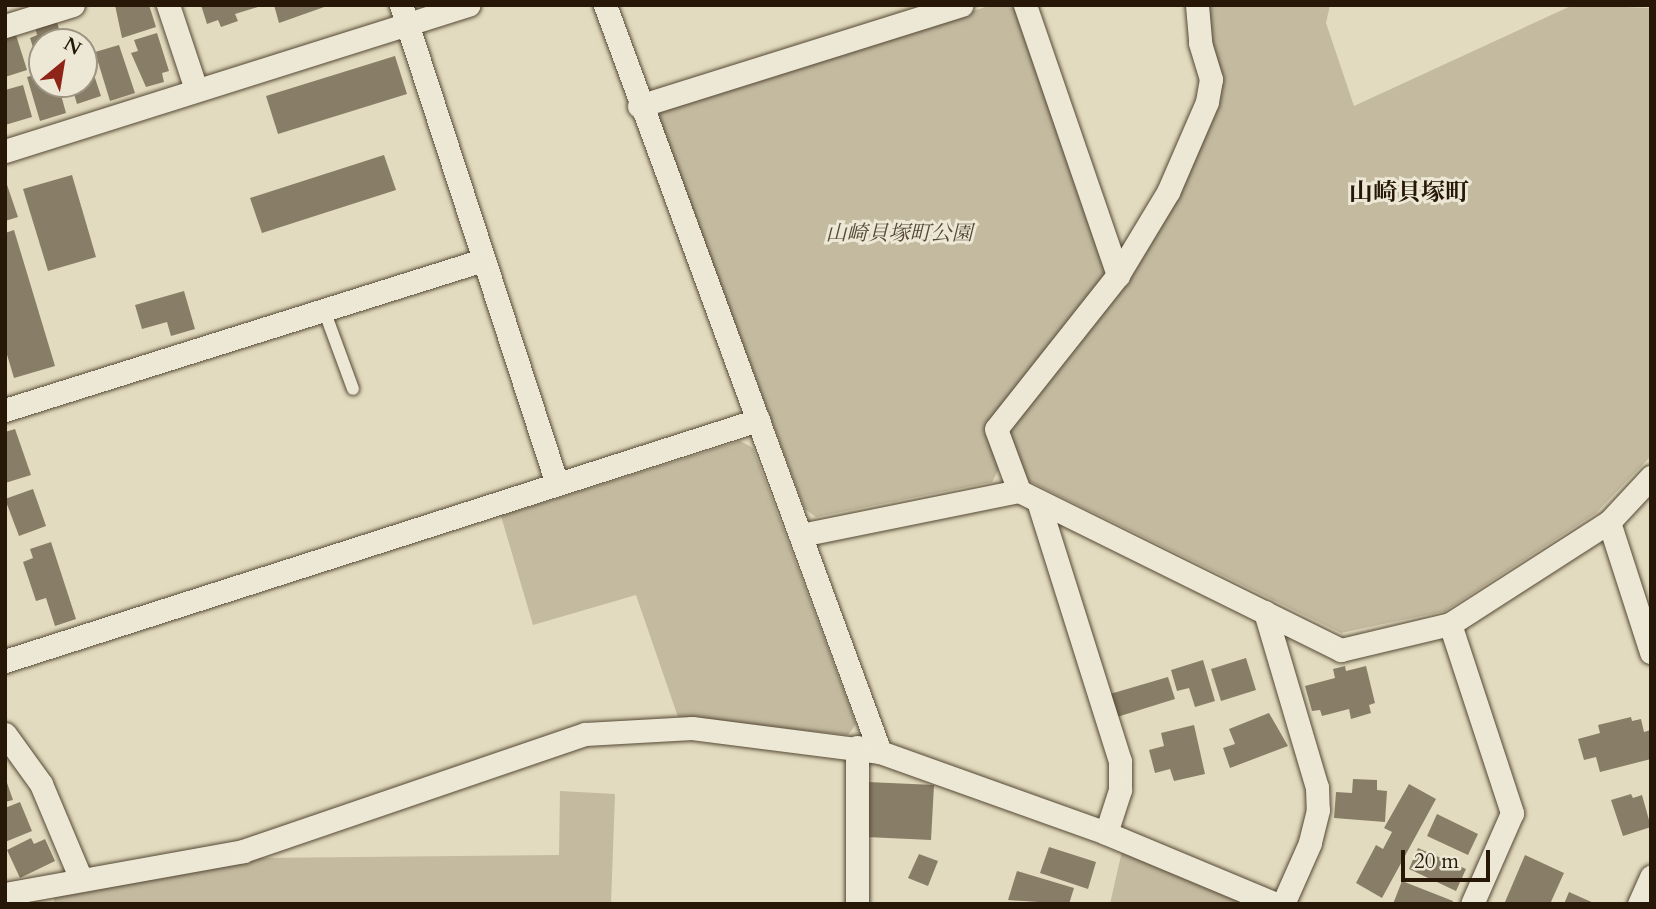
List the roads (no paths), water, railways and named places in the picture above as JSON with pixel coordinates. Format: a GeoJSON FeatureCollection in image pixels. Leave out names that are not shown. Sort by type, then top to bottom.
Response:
{"type":"FeatureCollection","features":[{"type":"Feature","properties":{"kind":"street"},"geometry":{"type":"LineString","coordinates":[[5,26],[73,5]]}},
{"type":"Feature","properties":{"kind":"street"},"geometry":{"type":"LineString","coordinates":[[168,5],[196,89]]}},
{"type":"Feature","properties":{"kind":"street"},"geometry":{"type":"LineString","coordinates":[[5,151],[196,89],[404,15],[470,5]]}},
{"type":"Feature","properties":{"kind":"street"},"geometry":{"type":"LineString","coordinates":[[605,5],[639,106],[880,752]]}},
{"type":"Feature","properties":{"kind":"street"},"geometry":{"type":"LineString","coordinates":[[639,106],[962,5]]}},
{"type":"Feature","properties":{"kind":"street"},"geometry":{"type":"LineString","coordinates":[[1026,5],[1118,275]]}},
{"type":"Feature","properties":{"kind":"street"},"geometry":{"type":"LineString","coordinates":[[1106,833],[1120,790],[1119,761],[1028,496],[996,429],[1118,275],[1168,192],[1207,102],[1211,79],[1200,43],[1197,5]]}},
{"type":"Feature","properties":{"kind":"street"},"geometry":{"type":"LineString","coordinates":[[404,15],[557,484]]}},
{"type":"Feature","properties":{"kind":"street"},"geometry":{"type":"LineString","coordinates":[[5,410],[483,260]]}},
{"type":"Feature","properties":{"kind":"street"},"geometry":{"type":"LineString","coordinates":[[5,661],[758,420]]}},
{"type":"Feature","properties":{"kind":"street"},"geometry":{"type":"LineString","coordinates":[[801,536],[1028,496],[1341,650],[1450,624],[1609,522],[1651,477]]}},
{"type":"Feature","properties":{"kind":"street"},"geometry":{"type":"LineString","coordinates":[[1609,522],[1651,652]]}},
{"type":"Feature","properties":{"kind":"street"},"geometry":{"type":"LineString","coordinates":[[1265,612],[1317,787],[1310,843],[1283,904]]}},
{"type":"Feature","properties":{"kind":"street"},"geometry":{"type":"LineString","coordinates":[[1450,624],[1512,813],[1472,904]]}},
{"type":"Feature","properties":{"kind":"street"},"geometry":{"type":"LineString","coordinates":[[5,894],[243,851],[585,734],[692,728],[880,752],[1106,833],[1276,904]]}},
{"type":"Feature","properties":{"kind":"street"},"geometry":{"type":"LineString","coordinates":[[5,734],[41,784],[81,879]]}},
{"type":"Feature","properties":{"kind":"street"},"geometry":{"type":"LineString","coordinates":[[857,747],[858,904]]}},
{"type":"Feature","properties":{"kind":"street"},"geometry":{"type":"LineString","coordinates":[[1640,904],[1651,877]]}},
{"type":"Feature","properties":{"kind":"lane"},"geometry":{"type":"LineString","coordinates":[[324,310],[353,389]]}},
{"type":"Feature","properties":{"kind":"district","name":"山崎貝塚町"},"geometry":{"type":"Point","coordinates":[1409,193]}},
{"type":"Feature","properties":{"kind":"park label","name":"山崎貝塚町公園"},"geometry":{"type":"Point","coordinates":[899,234]}}]}
